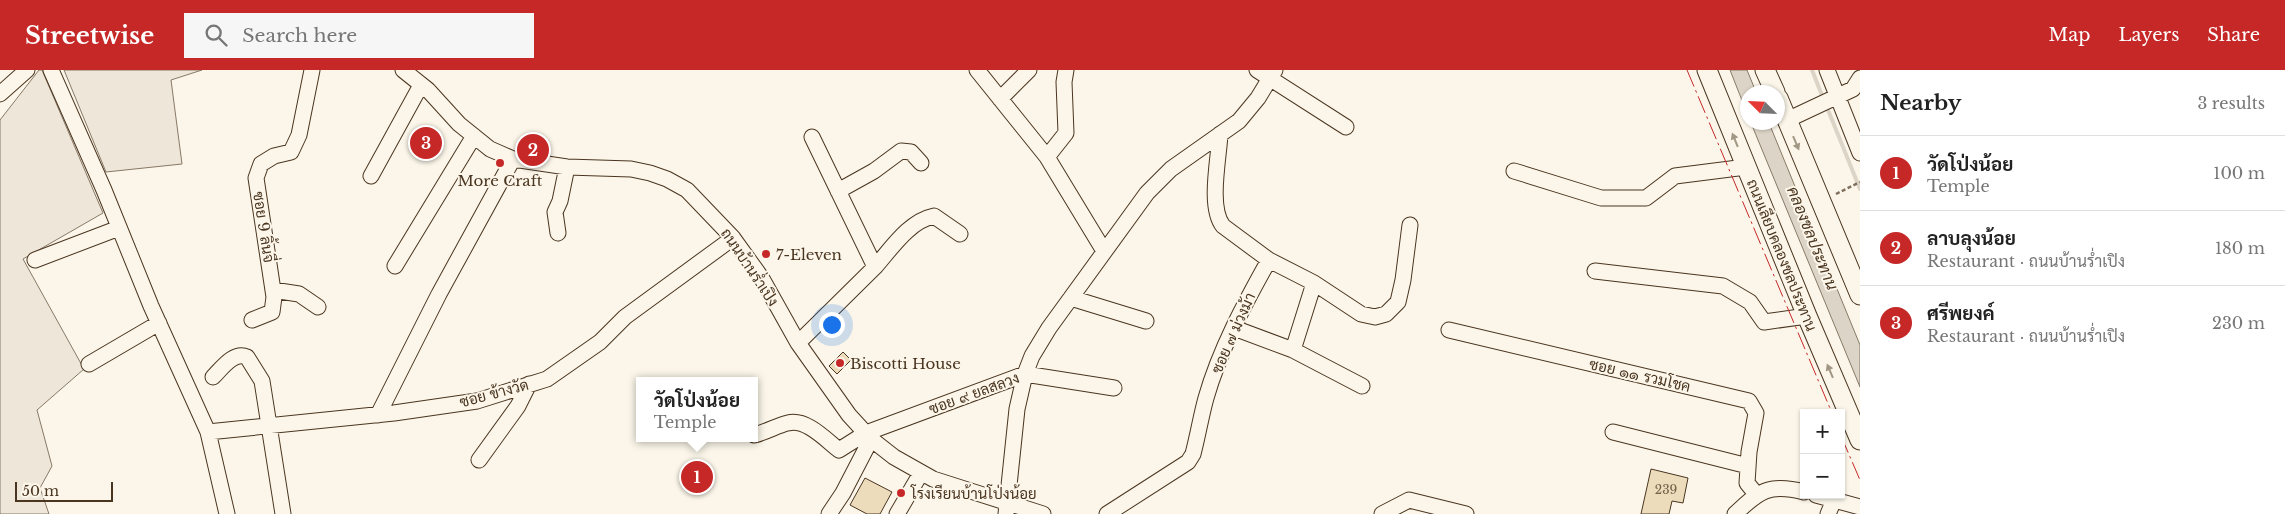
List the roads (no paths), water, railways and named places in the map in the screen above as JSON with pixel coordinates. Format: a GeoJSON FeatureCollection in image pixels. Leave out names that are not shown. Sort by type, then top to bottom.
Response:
{"type":"FeatureCollection","features":[{"type":"Feature","properties":{"kind":"main road","name":"ถนนเลียบคลองชลประทาน"},"geometry":{"type":"LineString","coordinates":[[1707,70],[1807,316],[1860,440]]}},
{"type":"Feature","properties":{"kind":"main road"},"geometry":{"type":"LineString","coordinates":[[1765,70],[1772,85]]}},
{"type":"Feature","properties":{"kind":"main road"},"geometry":{"type":"LineString","coordinates":[[1785,110],[1790,118],[1860,295]]}},
{"type":"Feature","properties":{"kind":"street"},"geometry":{"type":"LineString","coordinates":[[0,94],[27,70]]}},
{"type":"Feature","properties":{"kind":"street"},"geometry":{"type":"LineString","coordinates":[[51,70],[159,323],[208,432],[227,514]]}},
{"type":"Feature","properties":{"kind":"street","name":"ซอย 9 ลิ้นจี่"},"geometry":{"type":"LineString","coordinates":[[252,320],[272,312],[273,290],[256,178],[261,164],[274,156],[291,152],[300,135],[312,70]]}},
{"type":"Feature","properties":{"kind":"street"},"geometry":{"type":"LineString","coordinates":[[977,70],[1047,157],[1104,251]]}},
{"type":"Feature","properties":{"kind":"street"},"geometry":{"type":"LineString","coordinates":[[1000,99],[1029,70]]}},
{"type":"Feature","properties":{"kind":"street"},"geometry":{"type":"LineString","coordinates":[[1047,157],[1066,134],[1064,82],[1066,70]]}},
{"type":"Feature","properties":{"kind":"street"},"geometry":{"type":"LineString","coordinates":[[1827,70],[1835,97],[1860,153]]}},
{"type":"Feature","properties":{"kind":"street"},"geometry":{"type":"LineString","coordinates":[[1007,508],[1017,409],[1025,374],[1032,356],[1049,328],[1147,193],[1171,169],[1239,121],[1258,98],[1267,73],[1346,127]]}},
{"type":"Feature","properties":{"kind":"street"},"geometry":{"type":"LineString","coordinates":[[371,176],[412,76]]}},
{"type":"Feature","properties":{"kind":"street","name":"ถนนบ้านร่ำเปิง"},"geometry":{"type":"LineString","coordinates":[[412,76],[490,150],[513,159],[567,167],[630,169],[667,179],[687,190],[733,238],[761,278],[798,343],[850,415],[869,436],[894,457],[921,473],[987,497],[1007,508],[1043,514]]}},
{"type":"Feature","properties":{"kind":"street"},"geometry":{"type":"LineString","coordinates":[[1790,118],[1858,86]]}},
{"type":"Feature","properties":{"kind":"street"},"geometry":{"type":"LineString","coordinates":[[1220,134],[1215,205],[1217,219],[1223,226],[1269,260],[1314,283],[1361,314],[1376,318],[1386,314],[1398,302],[1403,280],[1410,225]]}},
{"type":"Feature","properties":{"kind":"street"},"geometry":{"type":"LineString","coordinates":[[395,266],[474,136]]}},
{"type":"Feature","properties":{"kind":"street"},"geometry":{"type":"LineString","coordinates":[[812,137],[874,267]]}},
{"type":"Feature","properties":{"kind":"street"},"geometry":{"type":"LineString","coordinates":[[838,191],[874,172],[902,151],[911,152],[921,163]]}},
{"type":"Feature","properties":{"kind":"street"},"geometry":{"type":"LineString","coordinates":[[378,415],[439,294],[513,159]]}},
{"type":"Feature","properties":{"kind":"street"},"geometry":{"type":"LineString","coordinates":[[558,233],[555,212],[560,201],[567,167]]}},
{"type":"Feature","properties":{"kind":"street"},"geometry":{"type":"LineString","coordinates":[[1514,171],[1601,198],[1646,198],[1675,176],[1746,167]]}},
{"type":"Feature","properties":{"kind":"street"},"geometry":{"type":"LineString","coordinates":[[798,343],[913,226],[928,217],[934,216],[960,234]]}},
{"type":"Feature","properties":{"kind":"street"},"geometry":{"type":"LineString","coordinates":[[35,260],[119,228]]}},
{"type":"Feature","properties":{"kind":"street","name":"ซอย ข้างวัด"},"geometry":{"type":"LineString","coordinates":[[208,432],[378,415],[477,401],[547,379],[593,346],[625,316],[733,238]]}},
{"type":"Feature","properties":{"kind":"street","name":"ซอย ๗ ม่วงม้า"},"geometry":{"type":"LineString","coordinates":[[1107,514],[1188,462],[1193,454],[1206,397],[1234,328],[1269,260]]}},
{"type":"Feature","properties":{"kind":"street"},"geometry":{"type":"LineString","coordinates":[[1595,271],[1723,286],[1750,302],[1764,322],[1807,316]]}},
{"type":"Feature","properties":{"kind":"street"},"geometry":{"type":"LineString","coordinates":[[1293,350],[1314,283]]}},
{"type":"Feature","properties":{"kind":"street"},"geometry":{"type":"LineString","coordinates":[[273,290],[299,294],[318,308]]}},
{"type":"Feature","properties":{"kind":"street"},"geometry":{"type":"LineString","coordinates":[[1072,298],[1146,321]]}},
{"type":"Feature","properties":{"kind":"street"},"geometry":{"type":"LineString","coordinates":[[89,364],[159,323]]}},
{"type":"Feature","properties":{"kind":"street"},"geometry":{"type":"LineString","coordinates":[[1234,328],[1293,350],[1362,386]]}},
{"type":"Feature","properties":{"kind":"street","name":"ซอย ๑๑ รวมโชค"},"geometry":{"type":"LineString","coordinates":[[1448,330],[1749,400],[1756,413],[1748,466],[1752,489]]}},
{"type":"Feature","properties":{"kind":"street"},"geometry":{"type":"LineString","coordinates":[[214,377],[234,356],[240,355],[247,357],[262,381],[283,514]]}},
{"type":"Feature","properties":{"kind":"street","name":"ซอย ๙ ยลสลวง"},"geometry":{"type":"LineString","coordinates":[[758,434],[771,431],[789,422],[805,425],[840,450],[869,436],[1025,374],[1114,388]]}},
{"type":"Feature","properties":{"kind":"street"},"geometry":{"type":"LineString","coordinates":[[479,460],[518,406],[529,384]]}},
{"type":"Feature","properties":{"kind":"street"},"geometry":{"type":"LineString","coordinates":[[1613,432],[1748,466]]}},
{"type":"Feature","properties":{"kind":"street"},"geometry":{"type":"LineString","coordinates":[[829,514],[843,493],[869,436]]}},
{"type":"Feature","properties":{"kind":"street"},"geometry":{"type":"LineString","coordinates":[[897,514],[921,473]]}},
{"type":"Feature","properties":{"kind":"street"},"geometry":{"type":"LineString","coordinates":[[1735,514],[1752,489],[1782,488],[1800,491]]}},
{"type":"Feature","properties":{"kind":"street"},"geometry":{"type":"LineString","coordinates":[[1830,499],[1860,507]]}},
{"type":"Feature","properties":{"kind":"street"},"geometry":{"type":"LineString","coordinates":[[1382,514],[1410,500],[1466,514]]}},
{"type":"Feature","properties":{"kind":"street"},"geometry":{"type":"LineString","coordinates":[[1828,514],[1834,500]]}},
{"type":"Feature","properties":{"kind":"water"},"geometry":{"type":"Polygon","coordinates":[[[1730,70],[1747,70],[1753,85],[1740,85],[1740,95],[1730,70]]]}},
{"type":"Feature","properties":{"kind":"water","name":"คลองชลประทาน"},"geometry":{"type":"Polygon","coordinates":[[[1754,130],[1772,130],[1860,345],[1860,387],[1754,130]]]}},
{"type":"Feature","properties":{"kind":"waterway"},"geometry":{"type":"LineString","coordinates":[[1812,70],[1823,98]]}},
{"type":"Feature","properties":{"kind":"waterway"},"geometry":{"type":"LineString","coordinates":[[1826,105],[1860,189]]}},
{"type":"Feature","properties":{"kind":"place","name":"ศรีพยงค์"},"geometry":{"type":"Point","coordinates":[426,143]}},
{"type":"Feature","properties":{"kind":"place","name":"ลาบลุงน้อย"},"geometry":{"type":"Point","coordinates":[533,150]}},
{"type":"Feature","properties":{"kind":"place","name":"More Craft"},"geometry":{"type":"Point","coordinates":[500,163]}},
{"type":"Feature","properties":{"kind":"place","name":"7-Eleven"},"geometry":{"type":"Point","coordinates":[766,254]}},
{"type":"Feature","properties":{"kind":"place","name":"Biscotti House"},"geometry":{"type":"Point","coordinates":[840,363]}},
{"type":"Feature","properties":{"kind":"place","name":"วัดโป่งน้อย"},"geometry":{"type":"Point","coordinates":[697,477]}},
{"type":"Feature","properties":{"kind":"place","name":"โรงเรียนบ้านโป่งน้อย"},"geometry":{"type":"Point","coordinates":[901,493]}}]}
